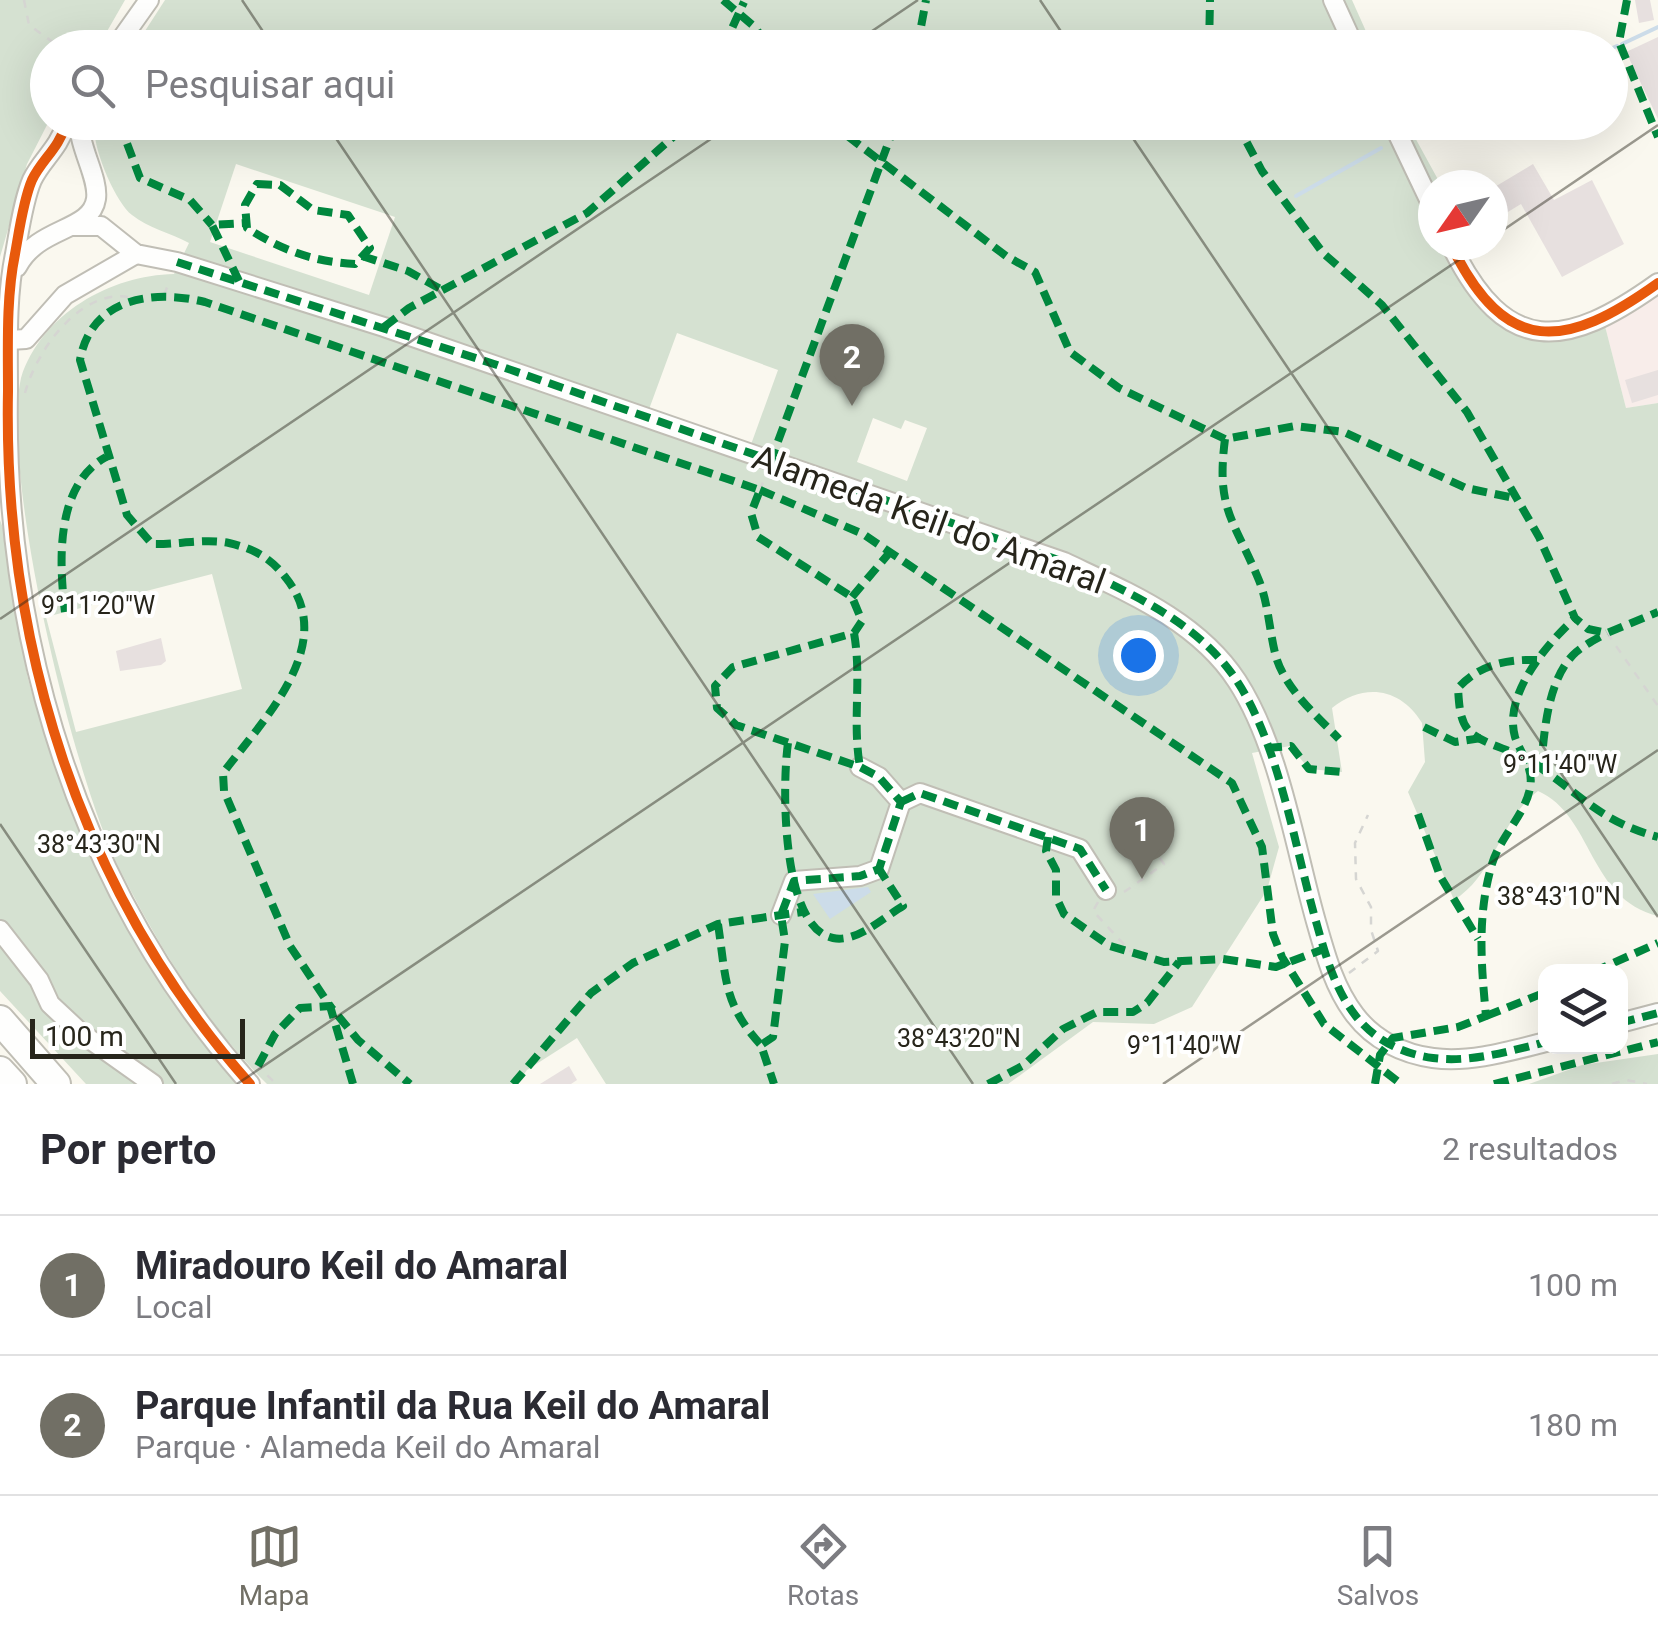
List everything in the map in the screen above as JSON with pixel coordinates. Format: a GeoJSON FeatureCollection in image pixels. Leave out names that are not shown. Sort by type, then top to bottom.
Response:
{"type":"FeatureCollection","features":[{"type":"Feature","properties":{"kind":"highway"},"geometry":{"type":"LineString","coordinates":[[0,1020],[56,1084]]}},
{"type":"Feature","properties":{"kind":"highway"},"geometry":{"type":"LineString","coordinates":[[0,1070],[12,1084]]}},
{"type":"Feature","properties":{"kind":"street"},"geometry":{"type":"LineString","coordinates":[[127,30],[148,0]]}},
{"type":"Feature","properties":{"kind":"street"},"geometry":{"type":"LineString","coordinates":[[1332,0],[1347,30]]}},
{"type":"Feature","properties":{"kind":"street"},"geometry":{"type":"LineString","coordinates":[[60,140],[30,190],[12,274],[6,469],[23,614],[45,706],[85,821],[120,900],[194,1014],[250,1084]]}},
{"type":"Feature","properties":{"kind":"street"},"geometry":{"type":"LineString","coordinates":[[12,274],[32,244],[69,227],[93,209],[96,191],[83,140]]}},
{"type":"Feature","properties":{"kind":"street"},"geometry":{"type":"LineString","coordinates":[[1401,140],[1418,177]]}},
{"type":"Feature","properties":{"kind":"street"},"geometry":{"type":"LineString","coordinates":[[42,168],[67,161],[90,174]]}},
{"type":"Feature","properties":{"kind":"street"},"geometry":{"type":"LineString","coordinates":[[9,340],[26,339],[65,296],[136,254],[102,226],[69,227],[42,220],[32,207],[30,190]]}},
{"type":"Feature","properties":{"kind":"street","name":"Alameda Keil do Amaral"},"geometry":{"type":"LineString","coordinates":[[136,254],[177,262],[464,354],[1064,562],[1139,597],[1201,638],[1248,700],[1267,748],[1336,983],[1370,1031],[1416,1055],[1464,1059],[1538,1044]]}},
{"type":"Feature","properties":{"kind":"street"},"geometry":{"type":"LineString","coordinates":[[1458,260],[1491,307],[1515,326],[1547,333],[1614,315],[1658,283]]}},
{"type":"Feature","properties":{"kind":"street"},"geometry":{"type":"LineString","coordinates":[[860,768],[880,777],[901,802]]}},
{"type":"Feature","properties":{"kind":"street"},"geometry":{"type":"LineString","coordinates":[[802,912],[781,915],[794,881],[860,876],[878,868],[901,802],[920,793],[1080,849],[1113,892]]}},
{"type":"Feature","properties":{"kind":"street"},"geometry":{"type":"LineString","coordinates":[[0,930],[39,980],[50,1004],[81,1033],[153,1084]]}},
{"type":"Feature","properties":{"kind":"street"},"geometry":{"type":"LineString","coordinates":[[1628,1021],[1658,1012]]}},
{"type":"Feature","properties":{"kind":"path"},"geometry":{"type":"LineString","coordinates":[[24,0],[29,26],[35,30]]}},
{"type":"Feature","properties":{"kind":"path"},"geometry":{"type":"LineString","coordinates":[[24,398],[41,353],[78,314],[103,296],[119,293],[137,299]]}},
{"type":"Feature","properties":{"kind":"path"},"geometry":{"type":"LineString","coordinates":[[1607,632],[1658,706]]}},
{"type":"Feature","properties":{"kind":"path"},"geometry":{"type":"LineString","coordinates":[[1336,983],[1378,951],[1370,930],[1371,907],[1356,879],[1354,848],[1368,815]]}},
{"type":"Feature","properties":{"kind":"path"},"geometry":{"type":"LineString","coordinates":[[1113,892],[1164,864],[1157,854],[1172,844]]}},
{"type":"Feature","properties":{"kind":"path"},"geometry":{"type":"LineString","coordinates":[[1093,910],[1130,952]]}},
{"type":"Feature","properties":{"kind":"path"},"geometry":{"type":"LineString","coordinates":[[244,1052],[276,1084]]}},
{"type":"Feature","properties":{"kind":"path"},"geometry":{"type":"LineString","coordinates":[[1612,1084],[1626,1080],[1647,1084]]}},
{"type":"Feature","properties":{"kind":"shaded area"},"geometry":{"type":"Polygon","coordinates":[[[1658,290],[1658,403],[1626,408],[1605,326],[1658,290]]]}},
{"type":"Feature","properties":{"kind":"green space"},"geometry":{"type":"Polygon","coordinates":[[[0,0],[125,0],[108,30],[30,30],[30,140],[39,140],[27,164],[0,257],[0,0]]]}},
{"type":"Feature","properties":{"kind":"green space"},"geometry":{"type":"Polygon","coordinates":[[[165,0],[1352,0],[1365,30],[146,30],[165,0]]]}},
{"type":"Feature","properties":{"kind":"green space"},"geometry":{"type":"Polygon","coordinates":[[[95,140],[1416,140],[1433,170],[1418,170],[1418,260],[1469,260],[1499,309],[1532,335],[1553,339],[1577,337],[1605,326],[1626,408],[1658,403],[1658,916],[1635,907],[1617,893],[1570,818],[1538,791],[1515,816],[1480,876],[1454,900],[1408,792],[1425,762],[1422,723],[1404,702],[1369,692],[1332,708],[1342,772],[1309,769],[1290,746],[1252,753],[1279,847],[1267,890],[1192,1007],[1154,1024],[1093,1022],[1008,1084],[606,1084],[577,1038],[527,1070],[517,1084],[267,1084],[224,1037],[186,984],[121,872],[102,829],[63,701],[31,553],[17,423],[21,378],[31,355],[44,335],[81,302],[126,282],[174,274],[189,243],[132,215],[105,172],[95,140]],[[236,164],[210,242],[369,295],[395,217],[236,164]],[[677,333],[648,412],[749,450],[778,370],[677,333]],[[873,418],[857,462],[907,481],[927,428],[905,420],[901,429],[873,418]],[[212,574],[46,617],[76,732],[242,689],[212,574]]]}},
{"type":"Feature","properties":{"kind":"green space"},"geometry":{"type":"Polygon","coordinates":[[[0,520],[10,556],[30,686],[67,797],[139,944],[239,1084],[86,1084],[0,991],[0,520]]]}},
{"type":"Feature","properties":{"kind":"green space"},"geometry":{"type":"Polygon","coordinates":[[[1658,1054],[1658,1084],[1529,1084],[1582,1065],[1658,1054]]]}},
{"type":"Feature","properties":{"kind":"water"},"geometry":{"type":"Polygon","coordinates":[[[868,887],[871,892],[830,919],[813,894],[868,887]]]}},
{"type":"Feature","properties":{"kind":"building"},"geometry":{"type":"Polygon","coordinates":[[[1635,0],[1650,0],[1654,20],[1639,23],[1635,0]]]}},
{"type":"Feature","properties":{"kind":"building"},"geometry":{"type":"Polygon","coordinates":[[[1658,37],[1658,119],[1628,56],[1628,51],[1658,37]]]}},
{"type":"Feature","properties":{"kind":"building"},"geometry":{"type":"Polygon","coordinates":[[[1533,164],[1554,200],[1592,180],[1624,244],[1562,277],[1521,204],[1508,212],[1508,179],[1533,164]]]}},
{"type":"Feature","properties":{"kind":"building"},"geometry":{"type":"Polygon","coordinates":[[[1658,370],[1658,395],[1632,403],[1625,380],[1658,370]]]}},
{"type":"Feature","properties":{"kind":"building"},"geometry":{"type":"Polygon","coordinates":[[[161,638],[166,661],[120,671],[116,651],[161,638]]]}},
{"type":"Feature","properties":{"kind":"building"},"geometry":{"type":"Polygon","coordinates":[[[569,1066],[577,1080],[571,1084],[540,1084],[569,1066]]]}},
{"type":"Feature","properties":{"kind":"waterway"},"geometry":{"type":"LineString","coordinates":[[1628,41],[1658,27]]}},
{"type":"Feature","properties":{"kind":"waterway"},"geometry":{"type":"LineString","coordinates":[[1296,196],[1381,148]]}},
{"type":"Feature","properties":{"kind":"marked path"},"geometry":{"type":"LineString","coordinates":[[723,0],[757,30]]}},
{"type":"Feature","properties":{"kind":"marked path"},"geometry":{"type":"LineString","coordinates":[[920,30],[926,0]]}},
{"type":"Feature","properties":{"kind":"marked path"},"geometry":{"type":"LineString","coordinates":[[1209,30],[1210,0]]}},
{"type":"Feature","properties":{"kind":"marked path"},"geometry":{"type":"LineString","coordinates":[[1621,30],[1627,0]]}},
{"type":"Feature","properties":{"kind":"marked path"},"geometry":{"type":"LineString","coordinates":[[731,30],[744,2]]}},
{"type":"Feature","properties":{"kind":"marked path"},"geometry":{"type":"LineString","coordinates":[[1628,64],[1658,137]]}},
{"type":"Feature","properties":{"kind":"marked path"},"geometry":{"type":"LineString","coordinates":[[126,140],[140,178],[190,200],[212,225]]}},
{"type":"Feature","properties":{"kind":"marked path"},"geometry":{"type":"LineString","coordinates":[[384,327],[409,308],[587,213],[670,140]]}},
{"type":"Feature","properties":{"kind":"marked path"},"geometry":{"type":"LineString","coordinates":[[853,140],[1006,256],[1035,272],[1070,352],[1119,388],[1225,439],[1295,426],[1344,432],[1466,488],[1514,498]]}},
{"type":"Feature","properties":{"kind":"marked path"},"geometry":{"type":"LineString","coordinates":[[770,463],[889,140]]}},
{"type":"Feature","properties":{"kind":"marked path"},"geometry":{"type":"LineString","coordinates":[[1246,140],[1262,171],[1323,253],[1382,305],[1467,412],[1539,537],[1575,618],[1588,629],[1607,633],[1658,612]]}},
{"type":"Feature","properties":{"kind":"marked path"},"geometry":{"type":"LineString","coordinates":[[257,184],[280,185],[313,210],[348,215],[370,248],[355,264],[340,263],[298,254],[260,236],[247,228],[245,205],[257,184]]}},
{"type":"Feature","properties":{"kind":"marked path"},"geometry":{"type":"LineString","coordinates":[[239,281],[212,225],[247,223]]}},
{"type":"Feature","properties":{"kind":"marked path"},"geometry":{"type":"LineString","coordinates":[[362,256],[408,271],[444,291]]}},
{"type":"Feature","properties":{"kind":"marked path"},"geometry":{"type":"LineString","coordinates":[[177,262],[494,364],[1064,562],[1159,610],[1221,660],[1252,707],[1285,799],[1328,961],[1355,1015],[1390,1044],[1433,1058],[1476,1058],[1538,1044]]}},
{"type":"Feature","properties":{"kind":"marked path"},"geometry":{"type":"LineString","coordinates":[[353,1084],[330,1006],[290,946],[224,791],[223,773],[274,707],[300,656],[304,630],[300,604],[280,571],[254,551],[220,542],[152,544],[127,515],[80,360],[86,339],[97,323],[110,311],[145,298],[205,302],[760,490],[751,513],[758,537],[852,597],[862,621],[854,633],[733,667],[715,686],[717,708],[736,725],[860,767],[879,777],[901,802],[879,869],[860,876],[794,881],[781,915],[785,941],[773,1037],[761,1045],[774,1084]]}},
{"type":"Feature","properties":{"kind":"marked path"},"geometry":{"type":"LineString","coordinates":[[1225,439],[1225,498],[1261,587],[1279,665],[1301,700],[1339,739]]}},
{"type":"Feature","properties":{"kind":"marked path"},"geometry":{"type":"LineString","coordinates":[[65,612],[62,548],[69,505],[89,470],[106,457]]}},
{"type":"Feature","properties":{"kind":"marked path"},"geometry":{"type":"LineString","coordinates":[[760,490],[863,534],[1232,783],[1262,847],[1273,934],[1282,957],[1324,1024],[1401,1084]]}},
{"type":"Feature","properties":{"kind":"marked path"},"geometry":{"type":"LineString","coordinates":[[852,597],[890,552]]}},
{"type":"Feature","properties":{"kind":"marked path"},"geometry":{"type":"LineString","coordinates":[[1375,1084],[1380,1055],[1393,1038],[1458,1027],[1486,1016],[1482,939],[1487,883],[1496,854],[1518,817],[1531,781],[1515,737],[1515,704],[1530,671],[1575,618]]}},
{"type":"Feature","properties":{"kind":"marked path"},"geometry":{"type":"LineString","coordinates":[[854,633],[860,767]]}},
{"type":"Feature","properties":{"kind":"marked path"},"geometry":{"type":"LineString","coordinates":[[1541,769],[1548,709],[1557,679],[1573,655],[1607,633]]}},
{"type":"Feature","properties":{"kind":"marked path"},"geometry":{"type":"LineString","coordinates":[[1537,660],[1494,665],[1466,680],[1458,688],[1466,728],[1526,759],[1617,822],[1658,837]]}},
{"type":"Feature","properties":{"kind":"marked path"},"geometry":{"type":"LineString","coordinates":[[1424,727],[1455,742],[1482,738]]}},
{"type":"Feature","properties":{"kind":"marked path"},"geometry":{"type":"LineString","coordinates":[[788,743],[785,789],[789,852],[803,909],[816,928],[833,938],[851,937],[903,906],[879,869]]}},
{"type":"Feature","properties":{"kind":"marked path"},"geometry":{"type":"LineString","coordinates":[[1267,748],[1291,746],[1309,769],[1342,772]]}},
{"type":"Feature","properties":{"kind":"marked path"},"geometry":{"type":"LineString","coordinates":[[901,802],[920,793],[1080,849],[1106,890]]}},
{"type":"Feature","properties":{"kind":"marked path"},"geometry":{"type":"LineString","coordinates":[[1418,814],[1440,876],[1478,939]]}},
{"type":"Feature","properties":{"kind":"marked path"},"geometry":{"type":"LineString","coordinates":[[1048,837],[1046,851],[1056,870],[1056,897],[1064,914],[1110,946],[1164,962],[1223,959],[1276,967],[1324,949]]}},
{"type":"Feature","properties":{"kind":"marked path"},"geometry":{"type":"LineString","coordinates":[[513,1084],[591,993],[633,963],[718,924],[802,912]]}},
{"type":"Feature","properties":{"kind":"marked path"},"geometry":{"type":"LineString","coordinates":[[718,924],[728,989],[739,1016],[761,1045]]}},
{"type":"Feature","properties":{"kind":"marked path"},"geometry":{"type":"LineString","coordinates":[[1611,964],[1658,943]]}},
{"type":"Feature","properties":{"kind":"marked path"},"geometry":{"type":"LineString","coordinates":[[988,1084],[1024,1065],[1063,1029],[1097,1012],[1133,1012],[1147,1003],[1179,962]]}},
{"type":"Feature","properties":{"kind":"marked path"},"geometry":{"type":"LineString","coordinates":[[1486,1016],[1538,995]]}},
{"type":"Feature","properties":{"kind":"marked path"},"geometry":{"type":"LineString","coordinates":[[258,1066],[275,1034],[300,1008],[330,1006],[358,1040],[410,1084]]}},
{"type":"Feature","properties":{"kind":"marked path"},"geometry":{"type":"LineString","coordinates":[[1628,1021],[1658,1013]]}},
{"type":"Feature","properties":{"kind":"marked path"},"geometry":{"type":"LineString","coordinates":[[1494,1084],[1658,1042]]}},
{"type":"Feature","properties":{"kind":"cycle path"},"geometry":{"type":"LineString","coordinates":[[59,140],[29,188],[10,288],[8,322],[10,486],[20,579],[38,671],[63,761],[97,848],[140,931],[191,1010],[250,1084]]}},
{"type":"Feature","properties":{"kind":"cycle path"},"geometry":{"type":"LineString","coordinates":[[1460,260],[1494,308],[1516,324],[1541,331],[1567,330],[1595,321],[1658,283]]}},
{"type":"Feature","properties":{"kind":"place","name":"Parque Infantil da Rua Keil do Amaral"},"geometry":{"type":"Point","coordinates":[852,406]}},
{"type":"Feature","properties":{"kind":"place","name":"Miradouro Keil do Amaral"},"geometry":{"type":"Point","coordinates":[1142,879]}}]}
